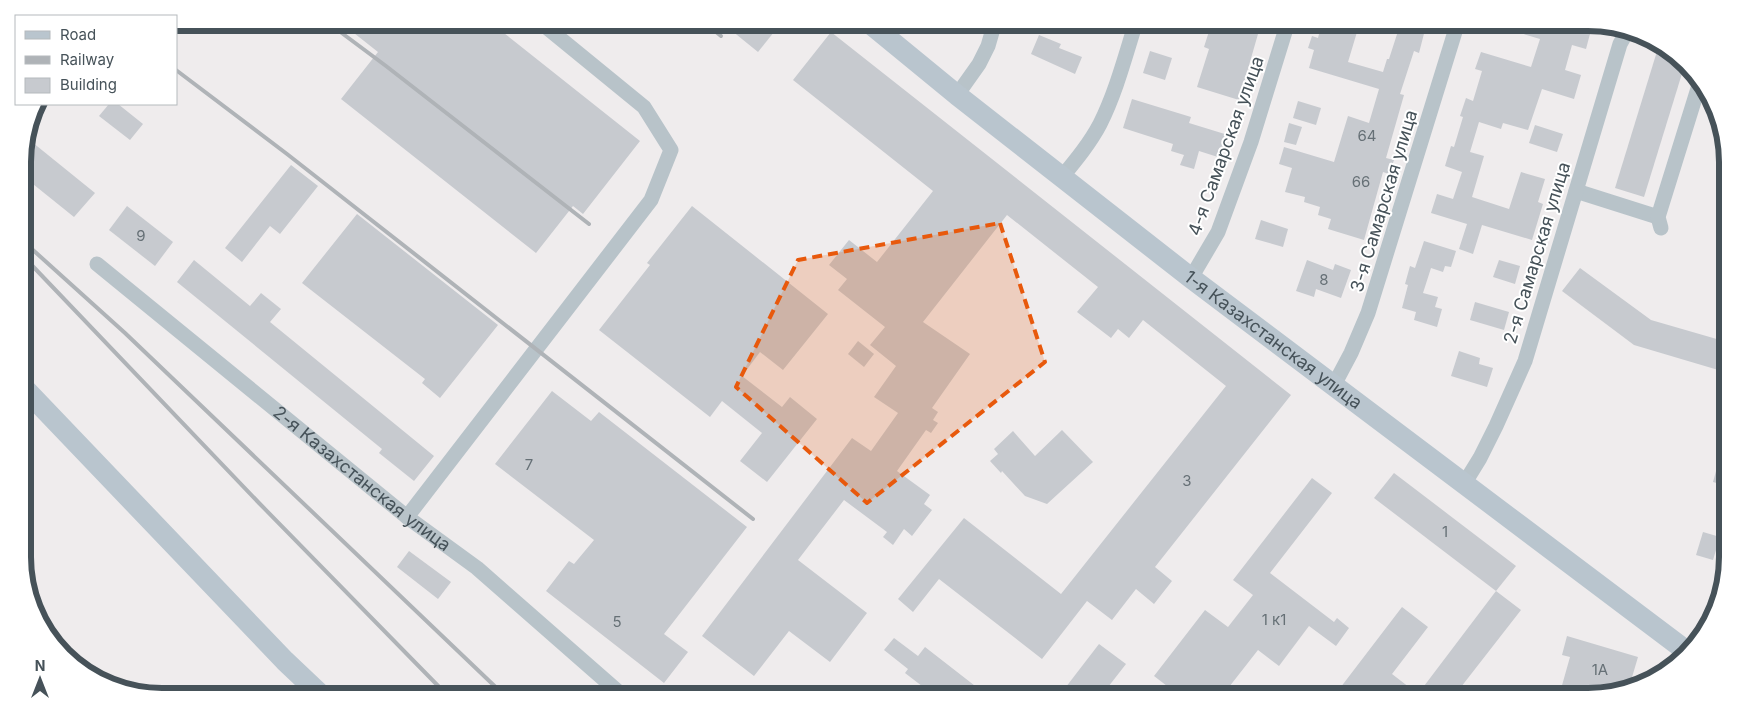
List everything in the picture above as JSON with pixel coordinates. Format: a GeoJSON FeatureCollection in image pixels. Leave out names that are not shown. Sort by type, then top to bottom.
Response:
{"type":"FeatureCollection","features":[{"type":"Feature","properties":{"kind":"street"},"geometry":{"type":"LineString","coordinates":[[407,517],[651,200],[671,150],[644,107],[551,31]]}},
{"type":"Feature","properties":{"kind":"street","name":"1-я Казахстанская улица"},"geometry":{"type":"LineString","coordinates":[[879,31],[957,95],[1191,278],[1682,647]]}},
{"type":"Feature","properties":{"kind":"street"},"geometry":{"type":"LineString","coordinates":[[957,95],[979,64],[988,46],[992,31]]}},
{"type":"Feature","properties":{"kind":"street"},"geometry":{"type":"LineString","coordinates":[[1062,177],[1083,151],[1100,124],[1114,92],[1133,31]]}},
{"type":"Feature","properties":{"kind":"street","name":"4-я Самарская улица"},"geometry":{"type":"LineString","coordinates":[[1191,278],[1218,232],[1251,142],[1285,31]]}},
{"type":"Feature","properties":{"kind":"street","name":"3-я Самарская улица"},"geometry":{"type":"LineString","coordinates":[[1334,385],[1351,353],[1368,313],[1455,31]]}},
{"type":"Feature","properties":{"kind":"street","name":"2-я Самарская улица"},"geometry":{"type":"LineString","coordinates":[[1464,484],[1496,426],[1525,361],[1620,44],[1624,37]]}},
{"type":"Feature","properties":{"kind":"street"},"geometry":{"type":"LineString","coordinates":[[1576,191],[1660,222],[1697,91]]}},
{"type":"Feature","properties":{"kind":"street","name":"2-я Казахстанская улица"},"geometry":{"type":"LineString","coordinates":[[97,264],[407,517],[477,568],[614,688]]}},
{"type":"Feature","properties":{"kind":"street"},"geometry":{"type":"LineString","coordinates":[[31,396],[278,654],[314,688]]}},
{"type":"Feature","properties":{"kind":"highlighted area"},"geometry":{"type":"Polygon","coordinates":[[[1000,223],[1045,362],[867,503],[736,387],[798,260],[1000,223]]]}},
{"type":"Feature","properties":{"kind":"building"},"geometry":{"type":"Polygon","coordinates":[[[351,31],[501,31],[640,141],[583,214],[573,206],[536,253],[341,99],[378,52],[351,31]]]}},
{"type":"Feature","properties":{"kind":"building"},"geometry":{"type":"Polygon","coordinates":[[[732,31],[775,31],[758,52],[732,31]]]}},
{"type":"Feature","properties":{"kind":"building"},"geometry":{"type":"Polygon","coordinates":[[[1209,31],[1248,31],[1258,34],[1239,100],[1197,87],[1209,49],[1204,47],[1209,31]]]}},
{"type":"Feature","properties":{"kind":"building"},"geometry":{"type":"Polygon","coordinates":[[[1320,31],[1357,31],[1348,62],[1383,72],[1398,31],[1425,31],[1419,53],[1414,51],[1400,94],[1404,95],[1386,158],[1394,160],[1389,174],[1383,172],[1364,240],[1328,229],[1331,219],[1318,215],[1320,207],[1304,202],[1305,197],[1285,192],[1292,168],[1279,164],[1284,147],[1334,162],[1348,116],[1369,123],[1379,89],[1309,68],[1314,50],[1308,48],[1312,36],[1318,38],[1320,31]]]}},
{"type":"Feature","properties":{"kind":"building"},"geometry":{"type":"Polygon","coordinates":[[[1514,31],[1591,31],[1586,49],[1572,45],[1565,70],[1581,75],[1574,99],[1542,89],[1528,130],[1503,123],[1501,129],[1479,122],[1470,152],[1484,156],[1472,197],[1509,209],[1521,172],[1545,179],[1538,202],[1543,204],[1532,240],[1482,225],[1473,254],[1459,249],[1467,224],[1431,213],[1437,194],[1453,199],[1462,172],[1445,166],[1451,146],[1454,147],[1463,117],[1460,116],[1466,98],[1473,101],[1482,71],[1475,69],[1481,52],[1531,67],[1540,39],[1514,31]]]}},
{"type":"Feature","properties":{"kind":"building"},"geometry":{"type":"Polygon","coordinates":[[[831,32],[1291,395],[1155,567],[1172,581],[1154,604],[1136,589],[1112,620],[1087,601],[1042,659],[939,579],[913,612],[898,599],[964,518],[1061,594],[1226,386],[1143,320],[1129,338],[1118,329],[1111,338],[1077,312],[1098,287],[1007,215],[923,322],[970,354],[932,408],[938,412],[933,420],[938,423],[931,433],[926,430],[897,471],[930,495],[924,504],[932,510],[912,536],[904,529],[893,545],[883,537],[887,532],[844,500],[798,560],[867,613],[830,662],[789,631],[754,676],[702,636],[852,438],[871,451],[898,413],[874,397],[896,366],[870,345],[885,327],[838,290],[847,279],[829,265],[849,240],[877,262],[933,191],[793,80],[831,32]]]}},
{"type":"Feature","properties":{"kind":"building"},"geometry":{"type":"Polygon","coordinates":[[[1039,35],[1061,44],[1059,48],[1082,57],[1075,74],[1031,54],[1039,35]]]}},
{"type":"Feature","properties":{"kind":"building"},"geometry":{"type":"Polygon","coordinates":[[[1150,51],[1172,58],[1165,80],[1143,73],[1150,51]]]}},
{"type":"Feature","properties":{"kind":"building"},"geometry":{"type":"Polygon","coordinates":[[[1657,51],[1682,72],[1644,197],[1615,188],[1657,51]]]}},
{"type":"Feature","properties":{"kind":"building"},"geometry":{"type":"Polygon","coordinates":[[[1132,99],[1191,117],[1189,123],[1228,135],[1221,158],[1199,151],[1194,169],[1180,165],[1184,155],[1171,151],[1173,144],[1123,128],[1132,99]]]}},
{"type":"Feature","properties":{"kind":"building"},"geometry":{"type":"Polygon","coordinates":[[[1298,101],[1321,108],[1316,125],[1293,118],[1298,101]]]}},
{"type":"Feature","properties":{"kind":"building"},"geometry":{"type":"Polygon","coordinates":[[[108,105],[119,105],[143,124],[130,140],[99,116],[108,105]]]}},
{"type":"Feature","properties":{"kind":"building"},"geometry":{"type":"Polygon","coordinates":[[[1289,123],[1302,127],[1296,145],[1284,142],[1289,123]]]}},
{"type":"Feature","properties":{"kind":"building"},"geometry":{"type":"Polygon","coordinates":[[[1535,125],[1563,134],[1557,152],[1529,143],[1535,125]]]}},
{"type":"Feature","properties":{"kind":"building"},"geometry":{"type":"Polygon","coordinates":[[[33,143],[95,193],[74,217],[32,183],[33,143]]]}},
{"type":"Feature","properties":{"kind":"building"},"geometry":{"type":"Polygon","coordinates":[[[291,165],[318,186],[280,234],[270,226],[242,262],[225,248],[291,165]]]}},
{"type":"Feature","properties":{"kind":"building"},"geometry":{"type":"Polygon","coordinates":[[[127,206],[173,242],[155,266],[109,230],[127,206]]]}},
{"type":"Feature","properties":{"kind":"building"},"geometry":{"type":"Polygon","coordinates":[[[692,206],[828,314],[783,370],[760,352],[742,376],[782,407],[790,397],[817,419],[767,482],[740,461],[762,433],[722,401],[710,417],[599,330],[650,265],[647,263],[692,206]]]}},
{"type":"Feature","properties":{"kind":"building"},"geometry":{"type":"Polygon","coordinates":[[[357,214],[498,325],[440,398],[422,383],[425,379],[302,283],[357,214]]]}},
{"type":"Feature","properties":{"kind":"building"},"geometry":{"type":"Polygon","coordinates":[[[1261,220],[1288,229],[1283,247],[1255,239],[1261,220]]]}},
{"type":"Feature","properties":{"kind":"building"},"geometry":{"type":"Polygon","coordinates":[[[1424,241],[1456,251],[1451,267],[1445,266],[1443,272],[1431,268],[1423,293],[1438,297],[1435,307],[1442,309],[1437,327],[1414,320],[1416,312],[1402,308],[1408,285],[1405,284],[1410,266],[1415,268],[1424,241]]]}},
{"type":"Feature","properties":{"kind":"building"},"geometry":{"type":"Polygon","coordinates":[[[194,260],[250,306],[261,293],[281,309],[270,322],[434,456],[414,481],[379,453],[382,449],[177,282],[194,260]]]}},
{"type":"Feature","properties":{"kind":"building"},"geometry":{"type":"Polygon","coordinates":[[[1307,260],[1333,270],[1335,264],[1351,270],[1341,298],[1316,289],[1314,297],[1296,291],[1307,260]]]}},
{"type":"Feature","properties":{"kind":"building"},"geometry":{"type":"Polygon","coordinates":[[[1499,260],[1520,266],[1515,284],[1493,277],[1499,260]]]}},
{"type":"Feature","properties":{"kind":"building"},"geometry":{"type":"Polygon","coordinates":[[[1580,268],[1651,320],[1719,340],[1719,370],[1634,345],[1562,291],[1580,268]]]}},
{"type":"Feature","properties":{"kind":"building"},"geometry":{"type":"Polygon","coordinates":[[[1475,302],[1509,312],[1504,330],[1470,320],[1475,302]]]}},
{"type":"Feature","properties":{"kind":"building"},"geometry":{"type":"Polygon","coordinates":[[[858,341],[874,354],[864,367],[848,354],[858,341]]]}},
{"type":"Feature","properties":{"kind":"building"},"geometry":{"type":"Polygon","coordinates":[[[1459,351],[1480,358],[1479,364],[1493,368],[1487,387],[1451,376],[1459,351]]]}},
{"type":"Feature","properties":{"kind":"building"},"geometry":{"type":"Polygon","coordinates":[[[552,391],[591,421],[599,412],[747,527],[664,634],[688,652],[664,683],[546,591],[569,561],[574,564],[594,540],[495,464],[552,391]]]}},
{"type":"Feature","properties":{"kind":"building"},"geometry":{"type":"Polygon","coordinates":[[[1062,430],[1093,462],[1047,504],[1025,496],[990,461],[998,454],[994,449],[1013,431],[1035,456],[1062,430]]]}},
{"type":"Feature","properties":{"kind":"building"},"geometry":{"type":"Polygon","coordinates":[[[1719,460],[1719,484],[1713,482],[1719,460]]]}},
{"type":"Feature","properties":{"kind":"building"},"geometry":{"type":"Polygon","coordinates":[[[1394,473],[1516,566],[1496,591],[1374,498],[1394,473]]]}},
{"type":"Feature","properties":{"kind":"building"},"geometry":{"type":"Polygon","coordinates":[[[1312,478],[1332,493],[1270,573],[1334,622],[1337,618],[1349,628],[1336,646],[1309,626],[1279,666],[1258,650],[1229,687],[1169,687],[1154,676],[1205,610],[1228,627],[1253,595],[1233,580],[1312,478]]]}},
{"type":"Feature","properties":{"kind":"building"},"geometry":{"type":"Polygon","coordinates":[[[1703,532],[1719,537],[1713,560],[1696,555],[1703,532]]]}},
{"type":"Feature","properties":{"kind":"building"},"geometry":{"type":"Polygon","coordinates":[[[409,551],[451,582],[438,599],[397,567],[409,551]]]}},
{"type":"Feature","properties":{"kind":"building"},"geometry":{"type":"Polygon","coordinates":[[[1496,591],[1521,610],[1461,687],[1423,687],[1496,591]]]}},
{"type":"Feature","properties":{"kind":"building"},"geometry":{"type":"Polygon","coordinates":[[[1402,607],[1428,627],[1392,674],[1409,687],[1341,687],[1402,607]]]}},
{"type":"Feature","properties":{"kind":"building"},"geometry":{"type":"Polygon","coordinates":[[[1567,636],[1638,657],[1630,681],[1596,687],[1562,687],[1570,657],[1562,655],[1567,636]]]}},
{"type":"Feature","properties":{"kind":"building"},"geometry":{"type":"Polygon","coordinates":[[[894,638],[918,656],[925,647],[977,687],[924,687],[905,673],[908,669],[884,650],[894,638]]]}},
{"type":"Feature","properties":{"kind":"building"},"geometry":{"type":"Polygon","coordinates":[[[1099,644],[1126,664],[1108,687],[1066,687],[1099,644]]]}},
{"type":"Feature","properties":{"kind":"railway"},"geometry":{"type":"LineString","coordinates":[[339,31],[589,224]]}},
{"type":"Feature","properties":{"kind":"railway"},"geometry":{"type":"LineString","coordinates":[[715,31],[721,36]]}},
{"type":"Feature","properties":{"kind":"railway"},"geometry":{"type":"LineString","coordinates":[[178,72],[287,154],[753,519]]}},
{"type":"Feature","properties":{"kind":"railway"},"geometry":{"type":"LineString","coordinates":[[32,249],[125,333],[496,688]]}},
{"type":"Feature","properties":{"kind":"railway"},"geometry":{"type":"LineString","coordinates":[[32,265],[259,503],[440,688]]}}]}
